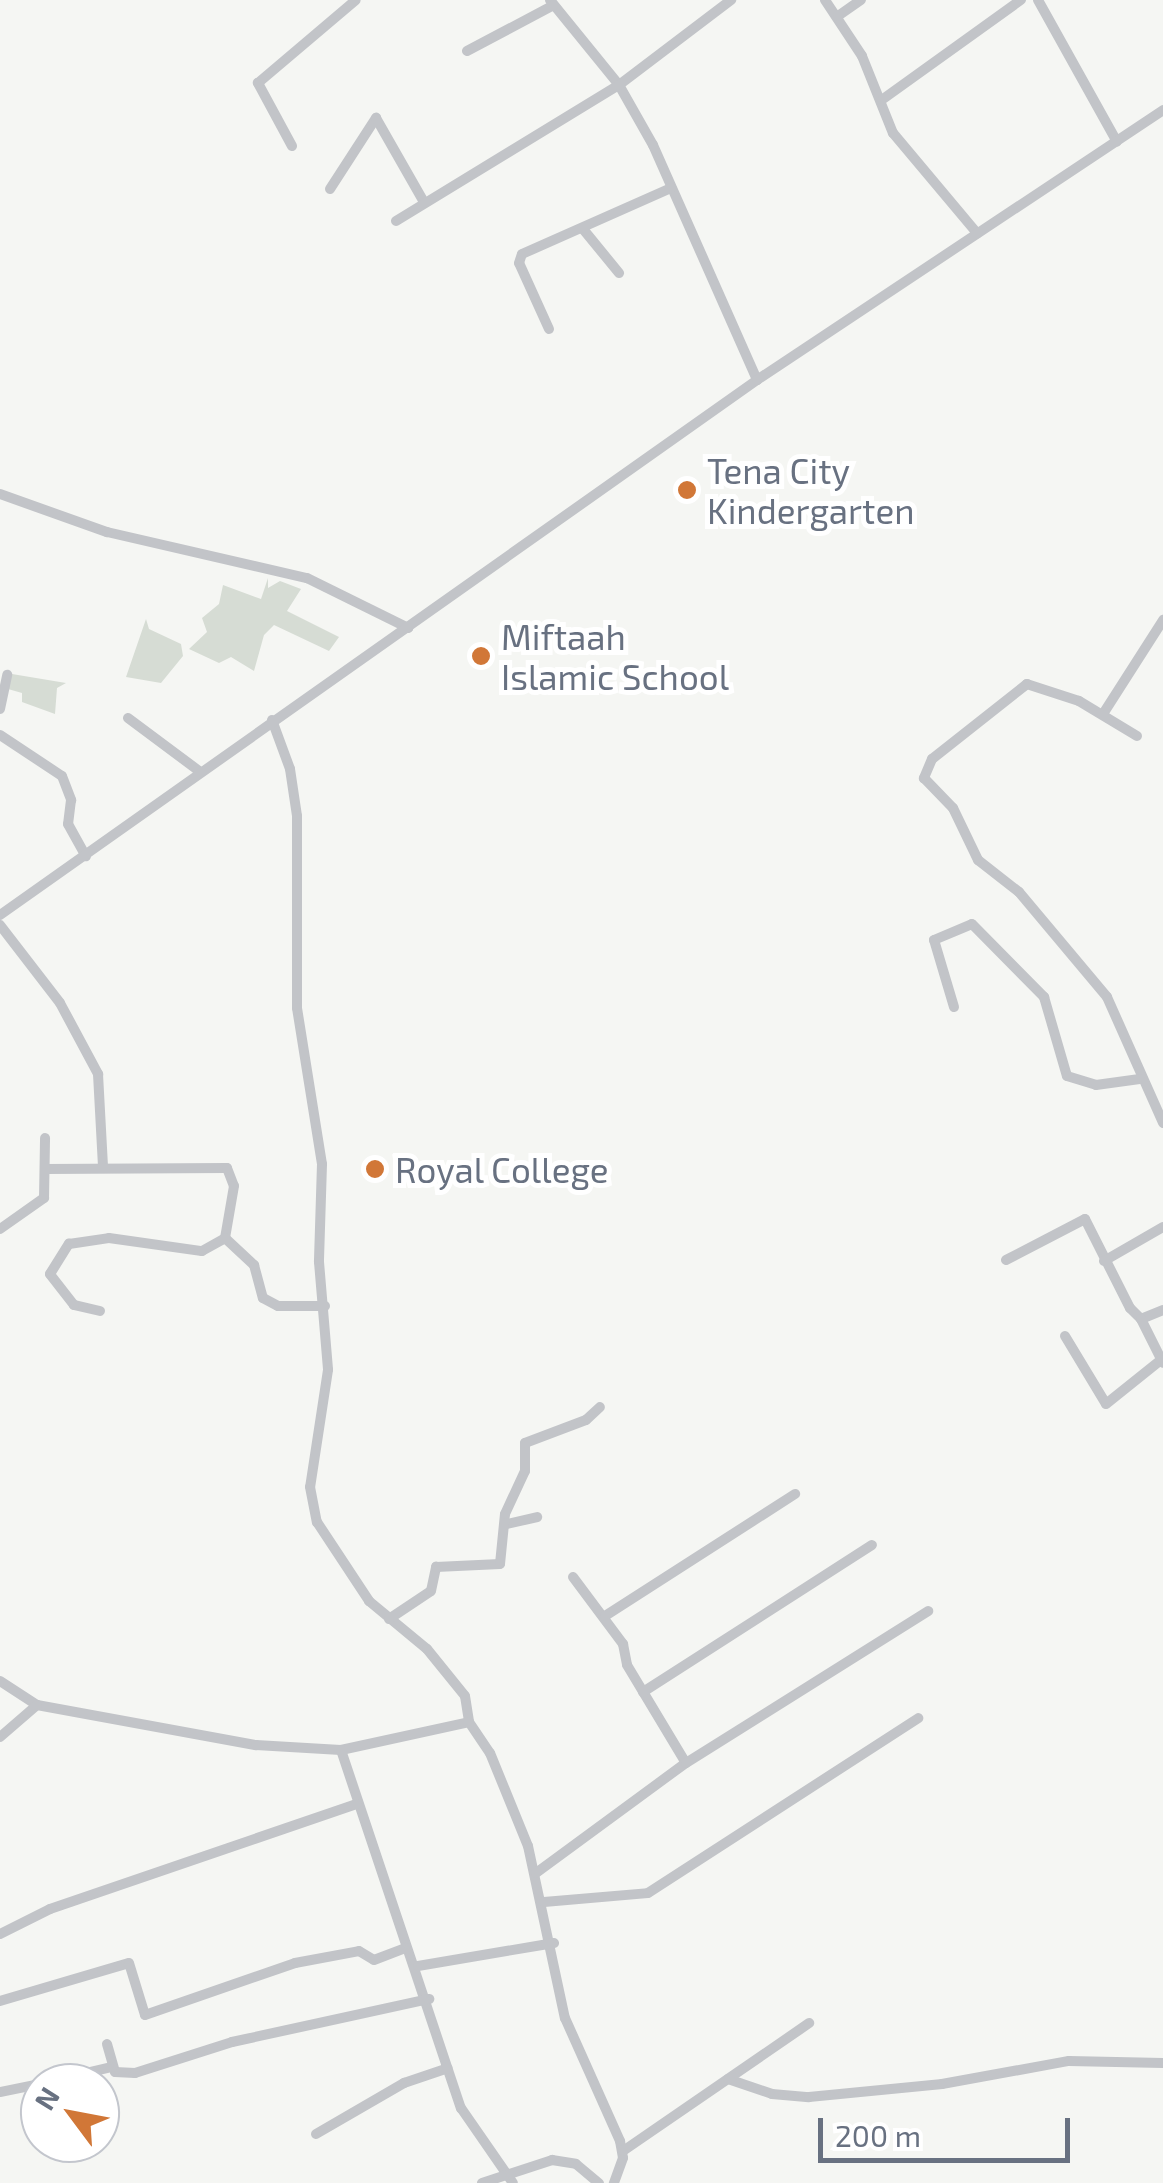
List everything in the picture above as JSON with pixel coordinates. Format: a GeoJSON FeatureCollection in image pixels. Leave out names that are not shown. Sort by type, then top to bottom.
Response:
{"type":"FeatureCollection","features":[{"type":"Feature","properties":{"kind":"street"},"geometry":{"type":"LineString","coordinates":[[292,146],[258,83],[356,0]]}},
{"type":"Feature","properties":{"kind":"street"},"geometry":{"type":"LineString","coordinates":[[396,221],[618,85],[716,4],[731,0]]}},
{"type":"Feature","properties":{"kind":"street"},"geometry":{"type":"LineString","coordinates":[[825,0],[838,16],[883,99],[893,133],[977,233]]}},
{"type":"Feature","properties":{"kind":"street"},"geometry":{"type":"LineString","coordinates":[[838,16],[861,0]]}},
{"type":"Feature","properties":{"kind":"street"},"geometry":{"type":"LineString","coordinates":[[883,99],[1020,0]]}},
{"type":"Feature","properties":{"kind":"street"},"geometry":{"type":"LineString","coordinates":[[1038,0],[1117,142]]}},
{"type":"Feature","properties":{"kind":"street"},"geometry":{"type":"LineString","coordinates":[[467,51],[552,2],[618,85],[671,188],[757,380]]}},
{"type":"Feature","properties":{"kind":"street"},"geometry":{"type":"LineString","coordinates":[[0,915],[757,380],[1163,110]]}},
{"type":"Feature","properties":{"kind":"street"},"geometry":{"type":"LineString","coordinates":[[330,188],[376,118],[424,202]]}},
{"type":"Feature","properties":{"kind":"street"},"geometry":{"type":"LineString","coordinates":[[549,329],[519,260],[671,188]]}},
{"type":"Feature","properties":{"kind":"street"},"geometry":{"type":"LineString","coordinates":[[584,229],[620,272]]}},
{"type":"Feature","properties":{"kind":"street"},"geometry":{"type":"LineString","coordinates":[[0,494],[117,535],[307,578],[408,628]]}},
{"type":"Feature","properties":{"kind":"street"},"geometry":{"type":"LineString","coordinates":[[1103,714],[1163,620]]}},
{"type":"Feature","properties":{"kind":"street"},"geometry":{"type":"LineString","coordinates":[[0,709],[8,675]]}},
{"type":"Feature","properties":{"kind":"street"},"geometry":{"type":"LineString","coordinates":[[1137,736],[1103,714],[1027,684],[932,759],[924,778],[953,808],[978,860],[1019,892],[1107,997],[1140,1080],[1163,1123]]}},
{"type":"Feature","properties":{"kind":"street"},"geometry":{"type":"LineString","coordinates":[[128,718],[200,771]]}},
{"type":"Feature","properties":{"kind":"street"},"geometry":{"type":"LineString","coordinates":[[272,720],[290,769],[298,816],[295,979],[322,1164],[319,1262],[328,1370],[310,1487],[317,1522],[369,1601],[454,1679],[469,1722],[490,1753],[536,1873],[554,1943],[566,2018],[622,2151],[614,2183]]}},
{"type":"Feature","properties":{"kind":"street"},"geometry":{"type":"LineString","coordinates":[[0,735],[62,776],[71,800],[68,824],[86,856]]}},
{"type":"Feature","properties":{"kind":"street"},"geometry":{"type":"LineString","coordinates":[[954,1007],[934,940],[972,924],[1044,997],[1068,1076],[1096,1085],[1140,1080]]}},
{"type":"Feature","properties":{"kind":"street"},"geometry":{"type":"LineString","coordinates":[[0,925],[60,1003],[98,1074],[103,1165]]}},
{"type":"Feature","properties":{"kind":"street"},"geometry":{"type":"LineString","coordinates":[[0,1230],[40,1204],[45,1138]]}},
{"type":"Feature","properties":{"kind":"street"},"geometry":{"type":"LineString","coordinates":[[45,1169],[103,1165],[227,1168],[234,1186],[225,1238]]}},
{"type":"Feature","properties":{"kind":"street"},"geometry":{"type":"LineString","coordinates":[[1006,1260],[1082,1218],[1090,1223],[1104,1261],[1141,1319],[1162,1362],[1106,1404],[1065,1336]]}},
{"type":"Feature","properties":{"kind":"street"},"geometry":{"type":"LineString","coordinates":[[1104,1261],[1163,1227]]}},
{"type":"Feature","properties":{"kind":"street"},"geometry":{"type":"LineString","coordinates":[[100,1310],[74,1305],[50,1274],[69,1244],[109,1238],[202,1251],[225,1238]]}},
{"type":"Feature","properties":{"kind":"street"},"geometry":{"type":"LineString","coordinates":[[225,1238],[254,1265],[263,1298],[278,1306],[325,1306]]}},
{"type":"Feature","properties":{"kind":"street"},"geometry":{"type":"LineString","coordinates":[[1141,1319],[1163,1310]]}},
{"type":"Feature","properties":{"kind":"street"},"geometry":{"type":"LineString","coordinates":[[389,1620],[431,1591],[436,1567],[500,1564],[504,1514],[525,1470],[525,1443],[586,1420],[600,1407]]}},
{"type":"Feature","properties":{"kind":"street"},"geometry":{"type":"LineString","coordinates":[[605,1616],[795,1494]]}},
{"type":"Feature","properties":{"kind":"street"},"geometry":{"type":"LineString","coordinates":[[506,1524],[538,1516]]}},
{"type":"Feature","properties":{"kind":"street"},"geometry":{"type":"LineString","coordinates":[[643,1692],[872,1545]]}},
{"type":"Feature","properties":{"kind":"street"},"geometry":{"type":"LineString","coordinates":[[572,1577],[605,1616],[643,1692],[686,1763]]}},
{"type":"Feature","properties":{"kind":"street"},"geometry":{"type":"LineString","coordinates":[[536,1873],[686,1763],[928,1610]]}},
{"type":"Feature","properties":{"kind":"street"},"geometry":{"type":"LineString","coordinates":[[0,1681],[37,1704],[256,1746],[341,1750],[469,1722]]}},
{"type":"Feature","properties":{"kind":"street"},"geometry":{"type":"LineString","coordinates":[[2,1731],[37,1704]]}},
{"type":"Feature","properties":{"kind":"street"},"geometry":{"type":"LineString","coordinates":[[544,1902],[648,1892],[918,1718]]}},
{"type":"Feature","properties":{"kind":"street"},"geometry":{"type":"LineString","coordinates":[[341,1750],[406,1948],[418,1966],[429,1998],[461,2108],[509,2179]]}},
{"type":"Feature","properties":{"kind":"street"},"geometry":{"type":"LineString","coordinates":[[0,1934],[50,1909],[357,1804]]}},
{"type":"Feature","properties":{"kind":"street"},"geometry":{"type":"LineString","coordinates":[[418,1966],[554,1943]]}},
{"type":"Feature","properties":{"kind":"street"},"geometry":{"type":"LineString","coordinates":[[0,2001],[129,1963],[145,2014],[295,1964],[359,1951],[374,1960],[406,1948]]}},
{"type":"Feature","properties":{"kind":"street"},"geometry":{"type":"LineString","coordinates":[[120,2074],[135,2073],[232,2042],[429,1998]]}},
{"type":"Feature","properties":{"kind":"street"},"geometry":{"type":"LineString","coordinates":[[622,2151],[809,2023]]}},
{"type":"Feature","properties":{"kind":"street"},"geometry":{"type":"LineString","coordinates":[[107,2044],[111,2063]]}},
{"type":"Feature","properties":{"kind":"street"},"geometry":{"type":"LineString","coordinates":[[728,2079],[782,2096],[809,2097],[1069,2061],[1163,2063]]}},
{"type":"Feature","properties":{"kind":"street"},"geometry":{"type":"LineString","coordinates":[[316,2134],[404,2083],[448,2068]]}},
{"type":"Feature","properties":{"kind":"street"},"geometry":{"type":"LineString","coordinates":[[482,2183],[509,2179],[552,2160],[576,2164],[599,2183]]}},
{"type":"Feature","properties":{"kind":"shaded area"},"geometry":{"type":"Polygon","coordinates":[[[268,578],[268,588],[280,581],[301,589],[287,611],[339,637],[329,651],[274,625],[264,635],[254,671],[231,657],[219,663],[189,649],[207,632],[202,618],[219,604],[223,585],[261,599],[268,578]]]}},
{"type":"Feature","properties":{"kind":"shaded area"},"geometry":{"type":"Polygon","coordinates":[[[146,619],[149,629],[181,644],[183,656],[161,683],[126,677],[146,619]]]}},
{"type":"Feature","properties":{"kind":"shaded area"},"geometry":{"type":"Polygon","coordinates":[[[12,674],[66,683],[57,688],[55,714],[22,702],[22,693],[8,689],[12,674]]]}},
{"type":"Feature","properties":{"kind":"place","name":"Tena City Kindergarten"},"geometry":{"type":"Point","coordinates":[687,490]}},
{"type":"Feature","properties":{"kind":"place","name":"Miftaah Islamic School"},"geometry":{"type":"Point","coordinates":[481,656]}},
{"type":"Feature","properties":{"kind":"place","name":"Royal College"},"geometry":{"type":"Point","coordinates":[375,1169]}}]}
